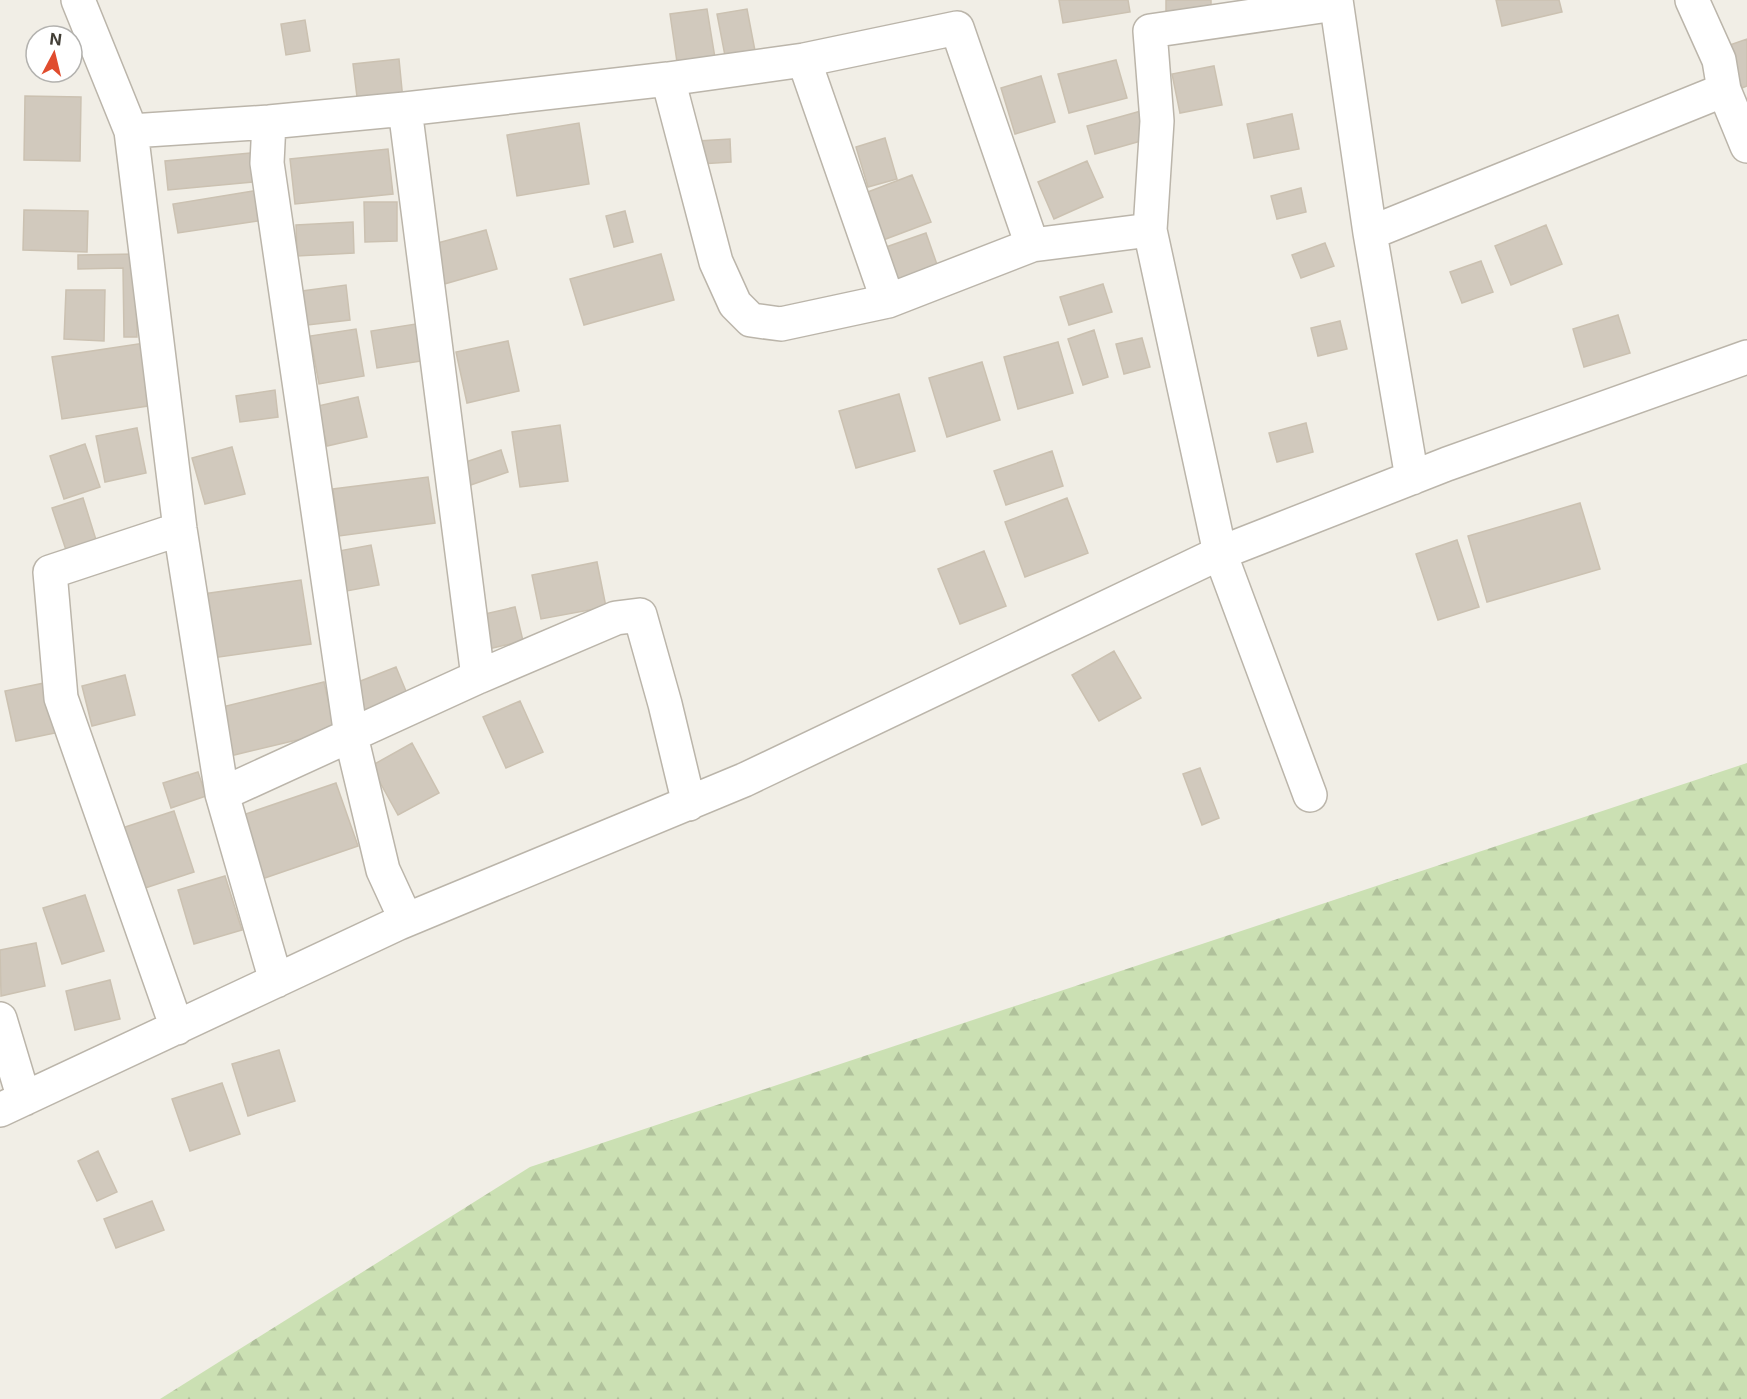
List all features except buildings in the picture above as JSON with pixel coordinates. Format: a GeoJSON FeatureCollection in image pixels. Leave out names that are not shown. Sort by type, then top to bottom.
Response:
{"type":"FeatureCollection","features":[{"type":"Feature","properties":{"kind":"street"},"geometry":{"type":"LineString","coordinates":[[78,0],[131,131],[180,529],[222,794],[276,981]]}},
{"type":"Feature","properties":{"kind":"street"},"geometry":{"type":"LineString","coordinates":[[1692,0],[1719,60],[1724,90],[1747,146]]}},
{"type":"Feature","properties":{"kind":"street"},"geometry":{"type":"LineString","coordinates":[[1310,795],[1220,553],[1150,230],[1157,121],[1150,31],[1336,2],[1370,233],[1412,478]]}},
{"type":"Feature","properties":{"kind":"street"},"geometry":{"type":"LineString","coordinates":[[131,131],[268,122],[405,109],[668,79],[804,60],[957,28],[1032,245]]}},
{"type":"Feature","properties":{"kind":"street"},"geometry":{"type":"LineString","coordinates":[[804,60],[888,301]]}},
{"type":"Feature","properties":{"kind":"street"},"geometry":{"type":"LineString","coordinates":[[668,79],[716,262],[735,304],[751,320],[780,324],[888,301],[1032,245],[1150,230]]}},
{"type":"Feature","properties":{"kind":"street"},"geometry":{"type":"LineString","coordinates":[[1370,233],[1724,90]]}},
{"type":"Feature","properties":{"kind":"street"},"geometry":{"type":"LineString","coordinates":[[405,109],[478,677]]}},
{"type":"Feature","properties":{"kind":"street"},"geometry":{"type":"LineString","coordinates":[[268,122],[267,163],[351,736],[383,870],[406,920]]}},
{"type":"Feature","properties":{"kind":"street"},"geometry":{"type":"LineString","coordinates":[[0,1019],[12,1104],[406,920],[744,780],[1220,553],[1412,478],[1747,357]]}},
{"type":"Feature","properties":{"kind":"street"},"geometry":{"type":"LineString","coordinates":[[177,1028],[61,698],[50,572],[180,529]]}},
{"type":"Feature","properties":{"kind":"street"},"geometry":{"type":"LineString","coordinates":[[222,794],[478,677],[616,618],[640,615],[665,704],[689,804]]}},
{"type":"Feature","properties":{"kind":"green space"},"geometry":{"type":"Polygon","coordinates":[[[1747,763],[1747,1399],[160,1399],[530,1167],[1747,763]]]}}]}
